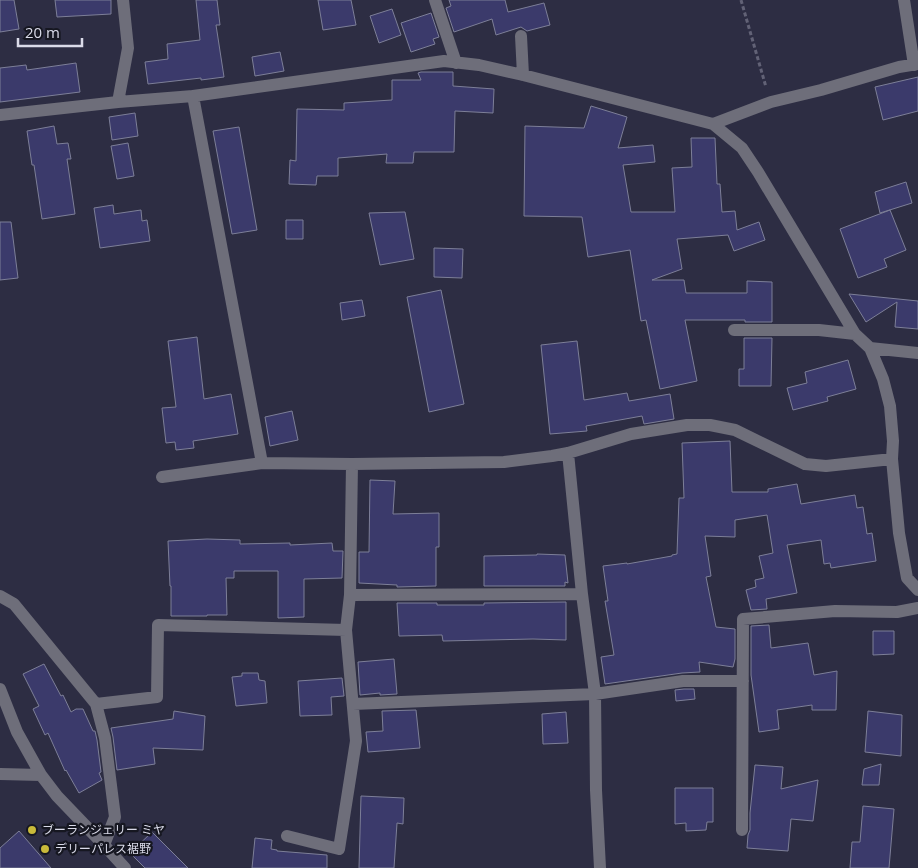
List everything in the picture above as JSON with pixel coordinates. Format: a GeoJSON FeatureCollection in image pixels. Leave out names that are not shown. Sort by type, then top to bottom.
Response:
{"type":"FeatureCollection","features":[{"type":"Feature","properties":{"kind":"street"},"geometry":{"type":"LineString","coordinates":[[118,102],[128,48],[123,0]]}},
{"type":"Feature","properties":{"kind":"street"},"geometry":{"type":"LineString","coordinates":[[435,0],[456,62]]}},
{"type":"Feature","properties":{"kind":"street"},"geometry":{"type":"LineString","coordinates":[[713,124],[771,102],[821,90],[899,67],[916,65],[904,0]]}},
{"type":"Feature","properties":{"kind":"street"},"geometry":{"type":"LineString","coordinates":[[521,36],[523,75]]}},
{"type":"Feature","properties":{"kind":"street"},"geometry":{"type":"LineString","coordinates":[[0,115],[193,96],[444,61],[479,65],[523,75],[713,124],[742,148],[855,334],[870,348],[883,379],[890,406],[894,441],[892,459],[899,533],[907,578],[918,590]]}},
{"type":"Feature","properties":{"kind":"street"},"geometry":{"type":"LineString","coordinates":[[193,96],[262,463]]}},
{"type":"Feature","properties":{"kind":"street"},"geometry":{"type":"LineString","coordinates":[[734,330],[819,330],[855,334]]}},
{"type":"Feature","properties":{"kind":"street"},"geometry":{"type":"LineString","coordinates":[[870,348],[918,353]]}},
{"type":"Feature","properties":{"kind":"street"},"geometry":{"type":"LineString","coordinates":[[162,477],[262,463],[504,462],[568,453],[631,434],[687,425],[710,425],[736,430],[805,464],[826,466],[892,459]]}},
{"type":"Feature","properties":{"kind":"street"},"geometry":{"type":"LineString","coordinates":[[568,453],[582,594],[595,694],[596,790],[600,868]]}},
{"type":"Feature","properties":{"kind":"street"},"geometry":{"type":"LineString","coordinates":[[287,836],[339,849],[356,741],[346,630],[350,595],[352,464]]}},
{"type":"Feature","properties":{"kind":"street"},"geometry":{"type":"LineString","coordinates":[[350,595],[582,594]]}},
{"type":"Feature","properties":{"kind":"street"},"geometry":{"type":"LineString","coordinates":[[0,596],[14,604],[96,704],[104,738],[115,817],[104,845]]}},
{"type":"Feature","properties":{"kind":"street"},"geometry":{"type":"LineString","coordinates":[[742,830],[743,619],[834,611],[897,612],[918,608]]}},
{"type":"Feature","properties":{"kind":"street"},"geometry":{"type":"LineString","coordinates":[[96,704],[157,697],[158,625],[346,630]]}},
{"type":"Feature","properties":{"kind":"street"},"geometry":{"type":"LineString","coordinates":[[353,704],[595,694],[683,681],[743,681]]}},
{"type":"Feature","properties":{"kind":"street"},"geometry":{"type":"LineString","coordinates":[[0,689],[17,732],[41,775],[57,796],[124,868]]}},
{"type":"Feature","properties":{"kind":"street"},"geometry":{"type":"LineString","coordinates":[[0,774],[41,775]]}},
{"type":"Feature","properties":{"kind":"path"},"geometry":{"type":"LineString","coordinates":[[741,0],[771,102]]}},
{"type":"Feature","properties":{"kind":"building"},"geometry":{"type":"Polygon","coordinates":[[[0,0],[14,0],[19,29],[0,32],[0,0]]]}},
{"type":"Feature","properties":{"kind":"building"},"geometry":{"type":"Polygon","coordinates":[[[55,0],[111,0],[111,14],[57,17],[55,0]]]}},
{"type":"Feature","properties":{"kind":"building"},"geometry":{"type":"Polygon","coordinates":[[[196,0],[217,0],[220,25],[216,25],[224,77],[148,84],[145,62],[168,59],[167,44],[200,40],[196,0]]]}},
{"type":"Feature","properties":{"kind":"building"},"geometry":{"type":"Polygon","coordinates":[[[318,0],[351,0],[356,25],[323,30],[318,0]]]}},
{"type":"Feature","properties":{"kind":"building"},"geometry":{"type":"Polygon","coordinates":[[[449,0],[505,0],[508,12],[544,3],[550,25],[527,31],[521,27],[496,35],[492,19],[454,32],[446,8],[451,6],[449,0]]]}},
{"type":"Feature","properties":{"kind":"building"},"geometry":{"type":"Polygon","coordinates":[[[392,9],[401,35],[379,43],[370,16],[392,9]]]}},
{"type":"Feature","properties":{"kind":"building"},"geometry":{"type":"Polygon","coordinates":[[[431,13],[439,37],[433,39],[435,44],[411,52],[401,23],[431,13]]]}},
{"type":"Feature","properties":{"kind":"building"},"geometry":{"type":"Polygon","coordinates":[[[280,52],[284,71],[255,76],[252,57],[280,52]]]}},
{"type":"Feature","properties":{"kind":"building"},"geometry":{"type":"Polygon","coordinates":[[[76,63],[80,92],[0,102],[0,68],[26,65],[27,70],[76,63]]]}},
{"type":"Feature","properties":{"kind":"building"},"geometry":{"type":"Polygon","coordinates":[[[453,72],[453,86],[494,89],[493,113],[455,111],[454,152],[414,152],[413,163],[386,163],[387,154],[338,158],[338,176],[317,176],[316,185],[289,184],[290,160],[296,161],[297,109],[344,110],[344,103],[392,100],[392,80],[421,80],[418,73],[453,72]]]}},
{"type":"Feature","properties":{"kind":"building"},"geometry":{"type":"Polygon","coordinates":[[[918,77],[918,111],[883,120],[875,87],[918,77]]]}},
{"type":"Feature","properties":{"kind":"building"},"geometry":{"type":"Polygon","coordinates":[[[591,106],[627,117],[618,148],[653,145],[655,162],[623,165],[631,212],[675,212],[672,168],[692,167],[691,138],[715,138],[717,184],[720,184],[722,212],[735,211],[737,230],[759,222],[765,240],[734,251],[728,235],[677,239],[682,269],[652,280],[684,280],[686,293],[747,293],[747,281],[772,282],[772,322],[685,320],[697,381],[660,389],[646,320],[641,321],[630,250],[588,257],[582,217],[524,216],[525,126],[584,128],[591,106]]]}},
{"type":"Feature","properties":{"kind":"building"},"geometry":{"type":"Polygon","coordinates":[[[135,113],[138,136],[112,140],[109,117],[135,113]]]}},
{"type":"Feature","properties":{"kind":"building"},"geometry":{"type":"Polygon","coordinates":[[[54,126],[57,144],[68,143],[71,159],[67,159],[75,214],[42,219],[27,131],[54,126]]]}},
{"type":"Feature","properties":{"kind":"building"},"geometry":{"type":"Polygon","coordinates":[[[239,127],[257,230],[232,234],[213,131],[239,127]]]}},
{"type":"Feature","properties":{"kind":"building"},"geometry":{"type":"Polygon","coordinates":[[[128,143],[134,176],[117,179],[111,146],[128,143]]]}},
{"type":"Feature","properties":{"kind":"building"},"geometry":{"type":"Polygon","coordinates":[[[906,182],[912,203],[880,213],[875,192],[906,182]]]}},
{"type":"Feature","properties":{"kind":"building"},"geometry":{"type":"Polygon","coordinates":[[[113,205],[114,214],[141,210],[142,221],[147,220],[150,241],[100,248],[94,208],[113,205]]]}},
{"type":"Feature","properties":{"kind":"building"},"geometry":{"type":"Polygon","coordinates":[[[890,210],[906,250],[884,259],[887,267],[858,278],[840,229],[890,210]]]}},
{"type":"Feature","properties":{"kind":"building"},"geometry":{"type":"Polygon","coordinates":[[[405,212],[414,259],[380,265],[369,213],[405,212]]]}},
{"type":"Feature","properties":{"kind":"building"},"geometry":{"type":"Polygon","coordinates":[[[286,220],[303,220],[303,239],[286,239],[286,220]]]}},
{"type":"Feature","properties":{"kind":"building"},"geometry":{"type":"Polygon","coordinates":[[[0,222],[11,222],[18,278],[0,280],[0,222]]]}},
{"type":"Feature","properties":{"kind":"building"},"geometry":{"type":"Polygon","coordinates":[[[434,248],[463,249],[462,278],[434,277],[434,248]]]}},
{"type":"Feature","properties":{"kind":"building"},"geometry":{"type":"Polygon","coordinates":[[[441,290],[464,404],[429,412],[407,297],[441,290]]]}},
{"type":"Feature","properties":{"kind":"building"},"geometry":{"type":"Polygon","coordinates":[[[849,294],[918,301],[918,329],[895,327],[897,302],[866,322],[849,294]]]}},
{"type":"Feature","properties":{"kind":"building"},"geometry":{"type":"Polygon","coordinates":[[[362,300],[365,316],[342,320],[340,303],[362,300]]]}},
{"type":"Feature","properties":{"kind":"building"},"geometry":{"type":"Polygon","coordinates":[[[197,337],[204,399],[231,394],[238,434],[193,441],[194,448],[176,450],[175,442],[166,443],[162,408],[176,407],[168,341],[197,337]]]}},
{"type":"Feature","properties":{"kind":"building"},"geometry":{"type":"Polygon","coordinates":[[[744,338],[772,338],[771,386],[739,386],[739,369],[744,369],[744,338]]]}},
{"type":"Feature","properties":{"kind":"building"},"geometry":{"type":"Polygon","coordinates":[[[577,341],[584,400],[627,393],[629,401],[670,394],[674,419],[644,424],[642,416],[586,426],[587,431],[550,434],[541,345],[577,341]]]}},
{"type":"Feature","properties":{"kind":"building"},"geometry":{"type":"Polygon","coordinates":[[[848,360],[856,389],[827,397],[828,401],[793,410],[787,388],[807,383],[805,372],[848,360]]]}},
{"type":"Feature","properties":{"kind":"building"},"geometry":{"type":"Polygon","coordinates":[[[292,411],[298,440],[270,446],[265,417],[292,411]]]}},
{"type":"Feature","properties":{"kind":"building"},"geometry":{"type":"Polygon","coordinates":[[[730,441],[732,492],[768,492],[768,489],[797,484],[801,504],[855,495],[857,508],[863,507],[867,534],[872,533],[876,561],[831,568],[830,563],[824,564],[821,540],[787,545],[797,593],[766,599],[767,609],[751,610],[746,590],[756,587],[755,580],[764,578],[759,556],[773,553],[767,515],[735,520],[735,537],[705,536],[711,576],[706,577],[716,627],[735,629],[735,659],[733,667],[699,662],[700,672],[605,684],[601,657],[614,655],[605,601],[608,601],[603,566],[627,564],[677,554],[679,498],[684,498],[682,443],[730,441]]]}},
{"type":"Feature","properties":{"kind":"building"},"geometry":{"type":"Polygon","coordinates":[[[370,480],[395,481],[393,514],[439,513],[439,547],[436,547],[436,586],[397,587],[397,585],[359,583],[359,552],[369,552],[370,480]]]}},
{"type":"Feature","properties":{"kind":"building"},"geometry":{"type":"Polygon","coordinates":[[[240,540],[240,544],[290,543],[290,545],[332,543],[333,551],[343,551],[342,578],[304,579],[304,617],[278,618],[278,571],[234,571],[234,578],[226,578],[227,615],[171,616],[168,541],[240,540]]]}},
{"type":"Feature","properties":{"kind":"building"},"geometry":{"type":"Polygon","coordinates":[[[565,555],[568,583],[565,582],[565,586],[484,586],[484,556],[565,555]]]}},
{"type":"Feature","properties":{"kind":"building"},"geometry":{"type":"Polygon","coordinates":[[[566,602],[566,640],[443,641],[442,635],[399,636],[397,603],[484,605],[484,603],[566,602]]]}},
{"type":"Feature","properties":{"kind":"building"},"geometry":{"type":"Polygon","coordinates":[[[769,625],[771,648],[808,643],[814,675],[837,671],[836,710],[812,710],[812,705],[777,710],[779,729],[759,732],[751,675],[751,626],[769,625]]]}},
{"type":"Feature","properties":{"kind":"building"},"geometry":{"type":"Polygon","coordinates":[[[873,631],[894,631],[894,654],[873,655],[873,631]]]}},
{"type":"Feature","properties":{"kind":"building"},"geometry":{"type":"Polygon","coordinates":[[[394,659],[397,694],[360,695],[358,662],[394,659]]]}},
{"type":"Feature","properties":{"kind":"building"},"geometry":{"type":"Polygon","coordinates":[[[44,664],[71,712],[76,709],[83,709],[93,731],[95,731],[101,772],[99,773],[102,780],[79,793],[65,771],[48,733],[45,735],[33,709],[39,706],[23,674],[44,664]]]}},
{"type":"Feature","properties":{"kind":"building"},"geometry":{"type":"Polygon","coordinates":[[[242,673],[258,673],[259,680],[265,681],[267,703],[236,706],[232,677],[242,676],[242,673]]]}},
{"type":"Feature","properties":{"kind":"building"},"geometry":{"type":"Polygon","coordinates":[[[342,678],[344,696],[331,697],[332,715],[300,716],[298,681],[342,678]]]}},
{"type":"Feature","properties":{"kind":"building"},"geometry":{"type":"Polygon","coordinates":[[[694,689],[695,699],[676,701],[675,690],[694,689]]]}},
{"type":"Feature","properties":{"kind":"building"},"geometry":{"type":"Polygon","coordinates":[[[416,710],[420,748],[368,752],[366,732],[383,731],[382,711],[416,710]]]}},
{"type":"Feature","properties":{"kind":"building"},"geometry":{"type":"Polygon","coordinates":[[[174,711],[205,716],[203,750],[153,748],[155,764],[117,770],[111,728],[173,719],[174,711]]]}},
{"type":"Feature","properties":{"kind":"building"},"geometry":{"type":"Polygon","coordinates":[[[868,711],[902,715],[901,756],[865,752],[868,711]]]}},
{"type":"Feature","properties":{"kind":"building"},"geometry":{"type":"Polygon","coordinates":[[[566,712],[568,743],[543,744],[542,714],[566,712]]]}},
{"type":"Feature","properties":{"kind":"building"},"geometry":{"type":"Polygon","coordinates":[[[881,764],[879,785],[862,785],[864,769],[881,764]]]}},
{"type":"Feature","properties":{"kind":"building"},"geometry":{"type":"Polygon","coordinates":[[[755,765],[783,767],[781,789],[818,780],[813,821],[791,819],[788,851],[747,848],[755,765]]]}},
{"type":"Feature","properties":{"kind":"building"},"geometry":{"type":"Polygon","coordinates":[[[675,788],[713,788],[713,822],[707,822],[706,830],[686,831],[686,823],[675,824],[675,788]]]}},
{"type":"Feature","properties":{"kind":"building"},"geometry":{"type":"Polygon","coordinates":[[[361,796],[404,798],[403,824],[397,823],[394,868],[359,868],[361,796]]]}},
{"type":"Feature","properties":{"kind":"building"},"geometry":{"type":"Polygon","coordinates":[[[863,806],[894,809],[889,868],[850,868],[852,842],[860,842],[863,806]]]}},
{"type":"Feature","properties":{"kind":"building"},"geometry":{"type":"Polygon","coordinates":[[[19,831],[51,868],[0,868],[0,848],[19,831]]]}},
{"type":"Feature","properties":{"kind":"building"},"geometry":{"type":"Polygon","coordinates":[[[152,832],[188,868],[145,868],[130,853],[152,832]]]}},
{"type":"Feature","properties":{"kind":"building"},"geometry":{"type":"Polygon","coordinates":[[[255,838],[272,840],[271,849],[277,851],[327,855],[327,868],[252,868],[255,838]]]}},
{"type":"Feature","properties":{"kind":"place","name":"ブーランジェリー ミヤ"},"geometry":{"type":"Point","coordinates":[32,830]}},
{"type":"Feature","properties":{"kind":"place","name":"デリーパレス裾野"},"geometry":{"type":"Point","coordinates":[45,849]}}]}
